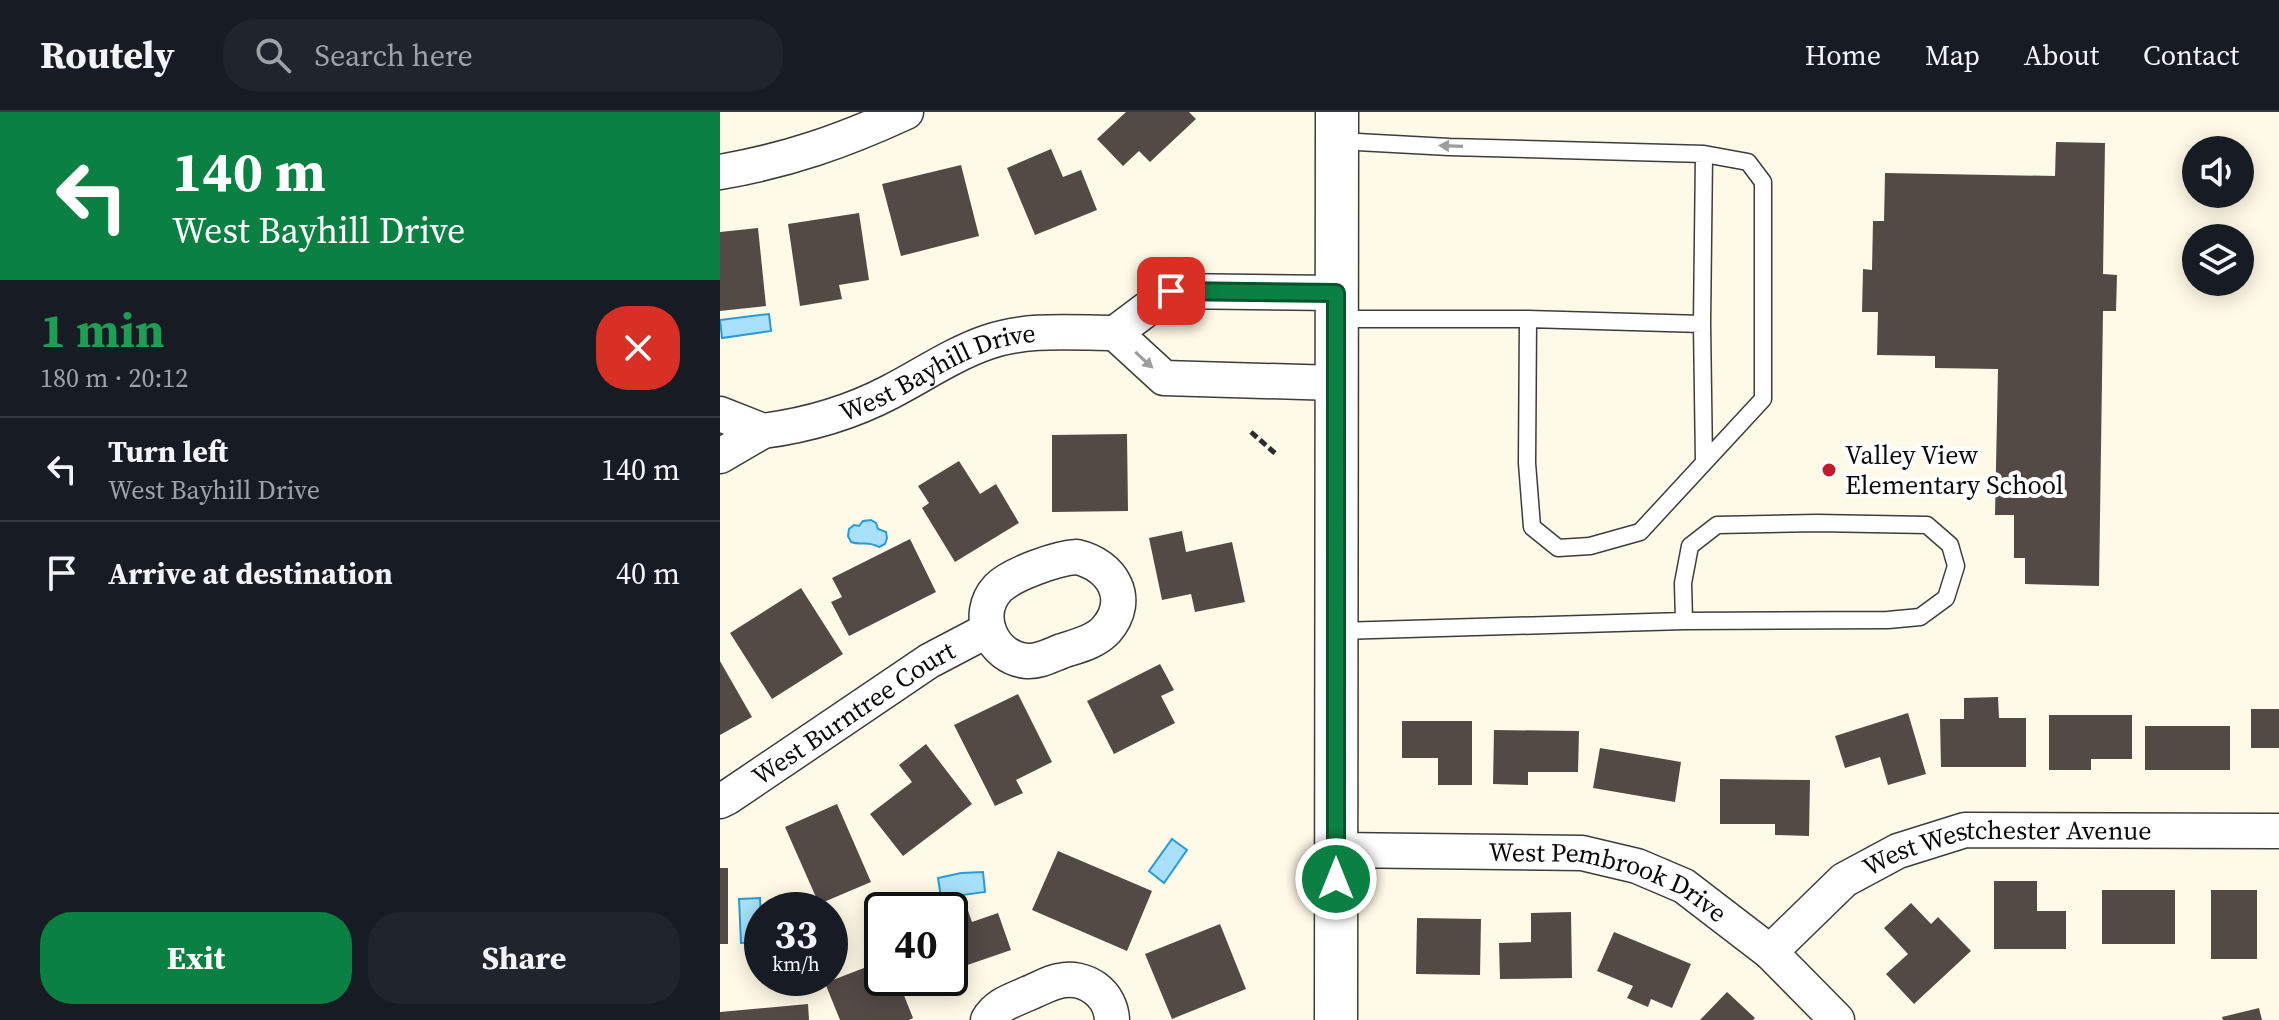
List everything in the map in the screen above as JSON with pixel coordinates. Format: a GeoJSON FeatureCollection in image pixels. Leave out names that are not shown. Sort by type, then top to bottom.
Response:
{"type":"FeatureCollection","features":[{"type":"Feature","properties":{"kind":"street"},"geometry":{"type":"LineString","coordinates":[[720,172],[792,157],[852,137],[906,112]]}},
{"type":"Feature","properties":{"kind":"street"},"geometry":{"type":"LineString","coordinates":[[1336,1020],[1337,126]]}},
{"type":"Feature","properties":{"kind":"street"},"geometry":{"type":"LineString","coordinates":[[1336,306],[1171,291],[1115,333],[1164,378],[1336,383]]}},
{"type":"Feature","properties":{"kind":"street","name":"West Bayhill Drive"},"geometry":{"type":"LineString","coordinates":[[720,456],[763,431],[838,415],[991,341],[1028,334],[1115,333]]}},
{"type":"Feature","properties":{"kind":"street"},"geometry":{"type":"LineString","coordinates":[[720,414],[763,431]]}},
{"type":"Feature","properties":{"kind":"street","name":"West Burntree Court"},"geometry":{"type":"LineString","coordinates":[[720,801],[929,661],[988,630]]}},
{"type":"Feature","properties":{"kind":"street","name":"West Westchester Avenue"},"geometry":{"type":"LineString","coordinates":[[1770,952],[1844,880],[1898,851],[1965,830],[2279,831]]}},
{"type":"Feature","properties":{"kind":"street","name":"West Pembrook Drive"},"geometry":{"type":"LineString","coordinates":[[1336,850],[1582,853],[1637,866],[1684,886],[1770,952],[1837,1020]]}},
{"type":"Feature","properties":{"kind":"street"},"geometry":{"type":"LineString","coordinates":[[988,1020],[1001,1005],[1058,981],[1072,980],[1085,982],[1097,989],[1107,1000],[1112,1020]]}},
{"type":"Feature","properties":{"kind":"lane"},"geometry":{"type":"LineString","coordinates":[[1337,126],[1449,147],[1704,154],[1748,162],[1763,182],[1763,399],[1640,532],[1590,546],[1558,548],[1532,527],[1527,463],[1528,319]]}},
{"type":"Feature","properties":{"kind":"lane"},"geometry":{"type":"LineString","coordinates":[[1704,154],[1704,463]]}},
{"type":"Feature","properties":{"kind":"lane"},"geometry":{"type":"LineString","coordinates":[[1336,306],[1528,319],[1702,324]]}},
{"type":"Feature","properties":{"kind":"lane"},"geometry":{"type":"LineString","coordinates":[[1337,631],[1920,617],[1946,598],[1956,566],[1950,545],[1927,525],[1717,525],[1690,546],[1683,583],[1684,621]]}},
{"type":"Feature","properties":{"kind":"path"},"geometry":{"type":"LineString","coordinates":[[1251,432],[1277,455]]}},
{"type":"Feature","properties":{"kind":"water"},"geometry":{"type":"Polygon","coordinates":[[[769,314],[771,331],[722,338],[720,320],[769,314]]]}},
{"type":"Feature","properties":{"kind":"water"},"geometry":{"type":"Polygon","coordinates":[[[871,520],[878,529],[886,532],[885,544],[879,547],[851,542],[849,529],[871,520]]]}},
{"type":"Feature","properties":{"kind":"water"},"geometry":{"type":"Polygon","coordinates":[[[1172,839],[1187,850],[1164,883],[1149,871],[1172,839]]]}},
{"type":"Feature","properties":{"kind":"water"},"geometry":{"type":"Polygon","coordinates":[[[983,872],[985,892],[940,892],[938,878],[983,872]]]}},
{"type":"Feature","properties":{"kind":"water"},"geometry":{"type":"Polygon","coordinates":[[[739,899],[744,899],[744,943],[741,943],[739,899]]]}},
{"type":"Feature","properties":{"kind":"building"},"geometry":{"type":"Polygon","coordinates":[[[1126,112],[1189,112],[1196,119],[1150,162],[1139,151],[1123,166],[1097,139],[1126,112]]]}},
{"type":"Feature","properties":{"kind":"building"},"geometry":{"type":"Polygon","coordinates":[[[2056,142],[2105,143],[2103,274],[2117,275],[2116,311],[2103,311],[2099,586],[2025,584],[2025,558],[2014,558],[2014,515],[1995,515],[1998,369],[1935,368],[1935,356],[1877,355],[1878,312],[1862,312],[1863,269],[1872,270],[1873,221],[1884,221],[1885,173],[2055,176],[2056,142]]]}},
{"type":"Feature","properties":{"kind":"building"},"geometry":{"type":"Polygon","coordinates":[[[1051,149],[1063,177],[1081,170],[1097,210],[1035,235],[1007,168],[1051,149]]]}},
{"type":"Feature","properties":{"kind":"building"},"geometry":{"type":"Polygon","coordinates":[[[961,165],[979,236],[901,256],[882,184],[961,165]]]}},
{"type":"Feature","properties":{"kind":"building"},"geometry":{"type":"Polygon","coordinates":[[[859,213],[869,280],[839,285],[842,299],[800,306],[788,224],[859,213]]]}},
{"type":"Feature","properties":{"kind":"building"},"geometry":{"type":"Polygon","coordinates":[[[758,228],[766,306],[720,311],[720,232],[758,228]]]}},
{"type":"Feature","properties":{"kind":"building"},"geometry":{"type":"Polygon","coordinates":[[[1127,434],[1128,511],[1052,512],[1052,435],[1127,434]]]}},
{"type":"Feature","properties":{"kind":"building"},"geometry":{"type":"Polygon","coordinates":[[[959,461],[980,494],[996,484],[1019,523],[955,562],[922,508],[929,503],[918,486],[959,461]]]}},
{"type":"Feature","properties":{"kind":"building"},"geometry":{"type":"Polygon","coordinates":[[[1182,531],[1186,552],[1232,542],[1245,602],[1195,612],[1191,594],[1162,600],[1149,538],[1182,531]]]}},
{"type":"Feature","properties":{"kind":"building"},"geometry":{"type":"Polygon","coordinates":[[[910,539],[936,592],[849,636],[831,602],[842,597],[832,578],[910,539]]]}},
{"type":"Feature","properties":{"kind":"building"},"geometry":{"type":"Polygon","coordinates":[[[801,588],[843,654],[772,699],[730,633],[801,588]]]}},
{"type":"Feature","properties":{"kind":"building"},"geometry":{"type":"Polygon","coordinates":[[[720,661],[752,717],[720,735],[720,661]]]}},
{"type":"Feature","properties":{"kind":"building"},"geometry":{"type":"Polygon","coordinates":[[[1160,664],[1174,690],[1161,696],[1175,723],[1114,754],[1087,701],[1160,664]]]}},
{"type":"Feature","properties":{"kind":"building"},"geometry":{"type":"Polygon","coordinates":[[[1018,694],[1052,762],[1016,780],[1023,793],[995,806],[954,725],[1018,694]]]}},
{"type":"Feature","properties":{"kind":"building"},"geometry":{"type":"Polygon","coordinates":[[[1998,697],[1999,718],[2026,718],[2026,767],[1941,767],[1940,719],[1964,719],[1964,698],[1998,697]]]}},
{"type":"Feature","properties":{"kind":"building"},"geometry":{"type":"Polygon","coordinates":[[[2251,709],[2279,709],[2279,748],[2251,748],[2251,709]]]}},
{"type":"Feature","properties":{"kind":"building"},"geometry":{"type":"Polygon","coordinates":[[[1908,713],[1926,774],[1888,785],[1880,757],[1845,768],[1835,736],[1908,713]]]}},
{"type":"Feature","properties":{"kind":"building"},"geometry":{"type":"Polygon","coordinates":[[[2049,715],[2132,715],[2132,759],[2091,759],[2091,770],[2049,770],[2049,715]]]}},
{"type":"Feature","properties":{"kind":"building"},"geometry":{"type":"Polygon","coordinates":[[[1402,721],[1472,721],[1472,785],[1438,785],[1438,758],[1402,758],[1402,721]]]}},
{"type":"Feature","properties":{"kind":"building"},"geometry":{"type":"Polygon","coordinates":[[[2145,726],[2230,726],[2230,770],[2145,770],[2145,726]]]}},
{"type":"Feature","properties":{"kind":"building"},"geometry":{"type":"Polygon","coordinates":[[[1494,730],[1579,731],[1578,772],[1528,772],[1528,785],[1493,784],[1494,730]]]}},
{"type":"Feature","properties":{"kind":"building"},"geometry":{"type":"Polygon","coordinates":[[[926,744],[972,804],[903,856],[870,814],[912,782],[899,765],[926,744]]]}},
{"type":"Feature","properties":{"kind":"building"},"geometry":{"type":"Polygon","coordinates":[[[1600,748],[1681,762],[1675,802],[1593,788],[1600,748]]]}},
{"type":"Feature","properties":{"kind":"building"},"geometry":{"type":"Polygon","coordinates":[[[1720,779],[1810,780],[1809,836],[1775,835],[1775,824],[1720,824],[1720,779]]]}},
{"type":"Feature","properties":{"kind":"building"},"geometry":{"type":"Polygon","coordinates":[[[837,804],[871,882],[847,892],[814,892],[785,827],[837,804]]]}},
{"type":"Feature","properties":{"kind":"building"},"geometry":{"type":"Polygon","coordinates":[[[1058,851],[1152,891],[1127,951],[1032,910],[1058,851]]]}},
{"type":"Feature","properties":{"kind":"building"},"geometry":{"type":"Polygon","coordinates":[[[720,868],[728,868],[728,944],[720,944],[720,868]]]}},
{"type":"Feature","properties":{"kind":"building"},"geometry":{"type":"Polygon","coordinates":[[[1994,881],[2037,881],[2037,911],[2066,911],[2066,949],[1994,949],[1994,881]]]}},
{"type":"Feature","properties":{"kind":"building"},"geometry":{"type":"Polygon","coordinates":[[[2102,890],[2175,890],[2175,944],[2102,944],[2102,890]]]}},
{"type":"Feature","properties":{"kind":"building"},"geometry":{"type":"Polygon","coordinates":[[[2211,890],[2257,890],[2257,959],[2211,959],[2211,890]]]}},
{"type":"Feature","properties":{"kind":"building"},"geometry":{"type":"Polygon","coordinates":[[[1911,903],[1931,924],[1938,917],[1971,951],[1914,1004],[1886,974],[1908,954],[1884,928],[1911,903]]]}},
{"type":"Feature","properties":{"kind":"building"},"geometry":{"type":"Polygon","coordinates":[[[968,911],[972,922],[998,913],[1011,950],[968,965],[968,911]]]}},
{"type":"Feature","properties":{"kind":"building"},"geometry":{"type":"Polygon","coordinates":[[[1571,912],[1572,978],[1500,979],[1499,943],[1531,942],[1531,913],[1571,912]]]}},
{"type":"Feature","properties":{"kind":"building"},"geometry":{"type":"Polygon","coordinates":[[[1417,918],[1481,919],[1480,975],[1416,974],[1417,918]]]}},
{"type":"Feature","properties":{"kind":"building"},"geometry":{"type":"Polygon","coordinates":[[[1220,924],[1246,989],[1172,1019],[1145,954],[1220,924]]]}},
{"type":"Feature","properties":{"kind":"building"},"geometry":{"type":"Polygon","coordinates":[[[1614,932],[1691,964],[1672,1008],[1651,999],[1648,1007],[1627,998],[1633,986],[1597,971],[1614,932]]]}},
{"type":"Feature","properties":{"kind":"building"},"geometry":{"type":"Polygon","coordinates":[[[864,968],[864,996],[904,996],[913,1018],[840,1020],[830,996],[848,996],[848,974],[864,968]]]}},
{"type":"Feature","properties":{"kind":"building"},"geometry":{"type":"Polygon","coordinates":[[[1727,992],[1755,1018],[1700,1020],[1727,992]]]}},
{"type":"Feature","properties":{"kind":"building"},"geometry":{"type":"Polygon","coordinates":[[[808,1004],[809,1020],[720,1020],[720,1012],[808,1004]]]}},
{"type":"Feature","properties":{"kind":"building"},"geometry":{"type":"Polygon","coordinates":[[[2259,1008],[2262,1020],[2223,1020],[2222,1017],[2259,1008]]]}},
{"type":"Feature","properties":{"kind":"place","name":"Valley View Elementary School"},"geometry":{"type":"Point","coordinates":[1829,470]}},
{"type":"Feature","properties":{"kind":"route"},"geometry":{"type":"LineString","coordinates":[[1171,291],[1336,293],[1336,879]]}}]}
